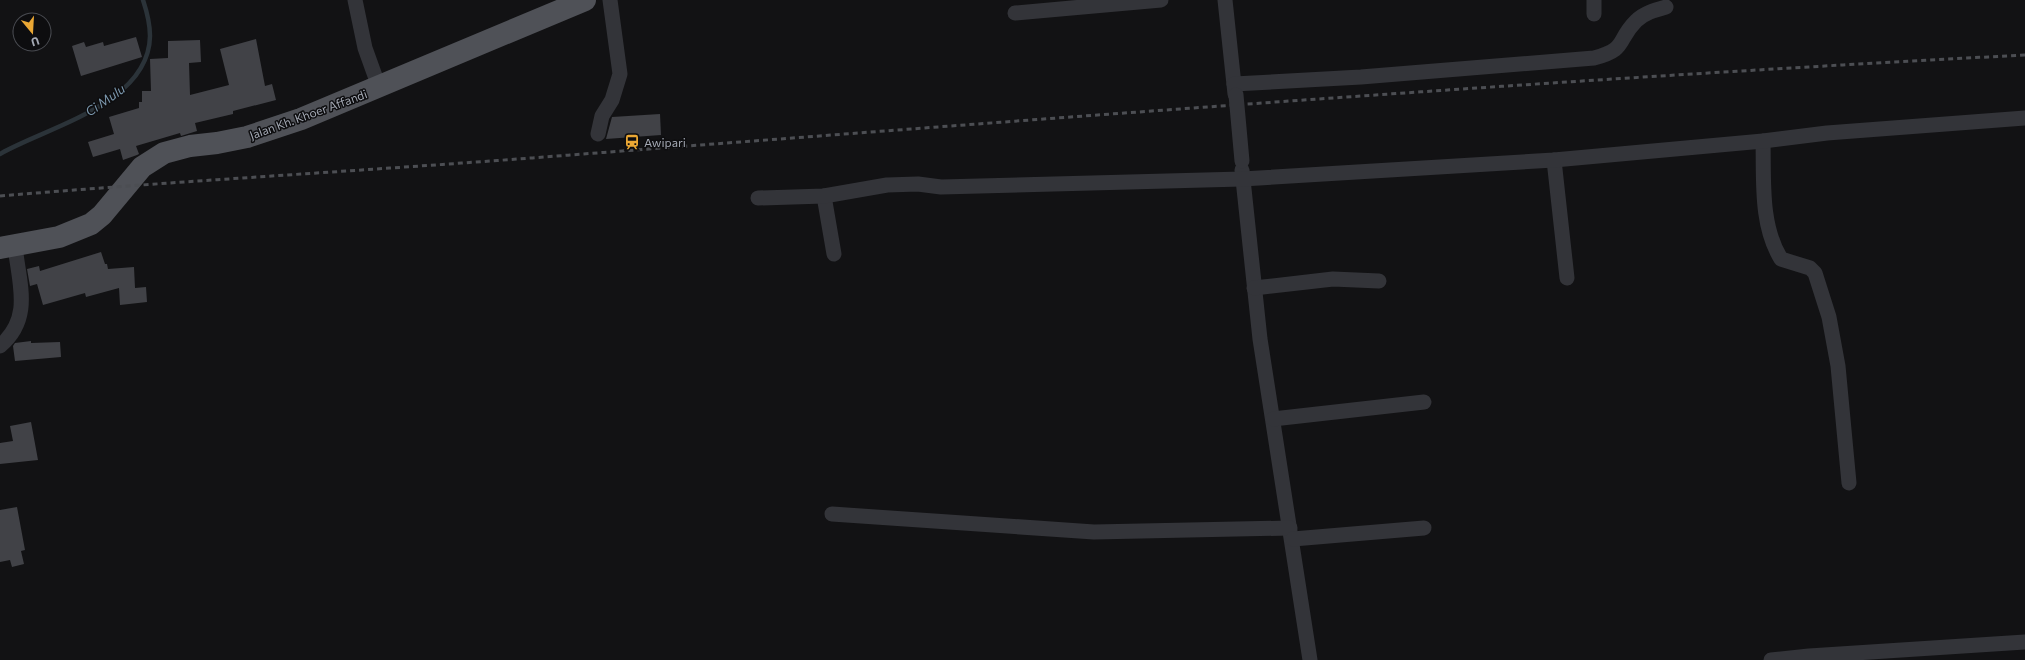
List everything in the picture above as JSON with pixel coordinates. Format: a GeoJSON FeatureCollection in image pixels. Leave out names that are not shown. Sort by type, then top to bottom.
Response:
{"type":"FeatureCollection","features":[{"type":"Feature","properties":{"kind":"main road","name":"Jalan Kh. Khoer Affandi"},"geometry":{"type":"LineString","coordinates":[[7,247],[59,237],[91,224],[102,215],[142,167],[164,153],[190,146],[217,144],[269,131],[379,87],[585,0]]}},
{"type":"Feature","properties":{"kind":"street"},"geometry":{"type":"LineString","coordinates":[[355,0],[365,48],[379,87]]}},
{"type":"Feature","properties":{"kind":"street"},"geometry":{"type":"LineString","coordinates":[[598,134],[602,116],[612,100],[620,74],[610,0]]}},
{"type":"Feature","properties":{"kind":"street"},"geometry":{"type":"LineString","coordinates":[[1015,13],[1161,0]]}},
{"type":"Feature","properties":{"kind":"street"},"geometry":{"type":"LineString","coordinates":[[1225,0],[1254,288],[1282,486],[1291,534],[1310,660]]}},
{"type":"Feature","properties":{"kind":"street"},"geometry":{"type":"LineString","coordinates":[[1235,89],[1361,77],[1562,62],[1594,58],[1605,55],[1618,48],[1628,30],[1646,13],[1666,7]]}},
{"type":"Feature","properties":{"kind":"street"},"geometry":{"type":"LineString","coordinates":[[758,198],[824,196],[869,190],[887,185],[918,184],[941,188],[1242,179],[1554,160],[1762,141],[1827,133],[2025,118]]}},
{"type":"Feature","properties":{"kind":"street"},"geometry":{"type":"LineString","coordinates":[[1762,141],[1766,215],[1770,238],[1781,259],[1810,268],[1815,273],[1829,316],[1838,366],[1849,483]]}},
{"type":"Feature","properties":{"kind":"street"},"geometry":{"type":"LineString","coordinates":[[1554,160],[1567,278]]}},
{"type":"Feature","properties":{"kind":"street"},"geometry":{"type":"LineString","coordinates":[[824,196],[834,254]]}},
{"type":"Feature","properties":{"kind":"street"},"geometry":{"type":"LineString","coordinates":[[0,346],[11,336],[18,325],[21,314],[7,247]]}},
{"type":"Feature","properties":{"kind":"street"},"geometry":{"type":"LineString","coordinates":[[1254,288],[1333,279],[1379,282]]}},
{"type":"Feature","properties":{"kind":"street"},"geometry":{"type":"LineString","coordinates":[[1273,419],[1424,402]]}},
{"type":"Feature","properties":{"kind":"street"},"geometry":{"type":"LineString","coordinates":[[832,514],[1094,532],[1291,534],[1424,528]]}},
{"type":"Feature","properties":{"kind":"street"},"geometry":{"type":"LineString","coordinates":[[1771,660],[2025,642]]}},
{"type":"Feature","properties":{"kind":"building"},"geometry":{"type":"Polygon","coordinates":[[[136,37],[142,57],[81,76],[72,46],[84,42],[86,47],[103,42],[104,46],[136,37]]]}},
{"type":"Feature","properties":{"kind":"building"},"geometry":{"type":"Polygon","coordinates":[[[256,39],[265,86],[272,84],[276,100],[233,111],[233,114],[195,123],[197,131],[181,136],[180,133],[136,146],[139,154],[123,160],[120,149],[93,157],[88,142],[114,134],[109,117],[139,108],[139,102],[142,102],[142,91],[151,91],[150,59],[168,58],[168,41],[200,40],[201,62],[189,63],[190,95],[229,85],[220,49],[256,39]]]}},
{"type":"Feature","properties":{"kind":"building"},"geometry":{"type":"Polygon","coordinates":[[[660,114],[661,135],[606,139],[612,117],[660,114]]]}},
{"type":"Feature","properties":{"kind":"building"},"geometry":{"type":"Polygon","coordinates":[[[101,252],[108,269],[134,267],[135,288],[146,287],[147,302],[120,305],[119,288],[86,297],[85,293],[43,305],[37,284],[30,286],[27,269],[39,266],[40,271],[101,252]]]}},
{"type":"Feature","properties":{"kind":"building"},"geometry":{"type":"Polygon","coordinates":[[[31,341],[31,343],[60,342],[61,357],[15,361],[13,346],[15,343],[31,341]]]}},
{"type":"Feature","properties":{"kind":"building"},"geometry":{"type":"Polygon","coordinates":[[[31,422],[38,460],[0,464],[0,443],[13,441],[10,426],[31,422]]]}},
{"type":"Feature","properties":{"kind":"building"},"geometry":{"type":"Polygon","coordinates":[[[17,507],[25,550],[21,551],[24,564],[12,567],[10,560],[0,562],[0,510],[17,507]]]}},
{"type":"Feature","properties":{"kind":"waterway","name":"Ci Mulu"},"geometry":{"type":"LineString","coordinates":[[0,154],[68,123],[92,110],[114,96],[133,79],[145,59],[150,36],[148,18],[143,0]]}},
{"type":"Feature","properties":{"kind":"railway"},"geometry":{"type":"LineString","coordinates":[[0,196],[1297,100],[1661,76],[2025,55]]}},
{"type":"Feature","properties":{"kind":"place","name":"Awipari"},"geometry":{"type":"Point","coordinates":[632,142]}}]}
